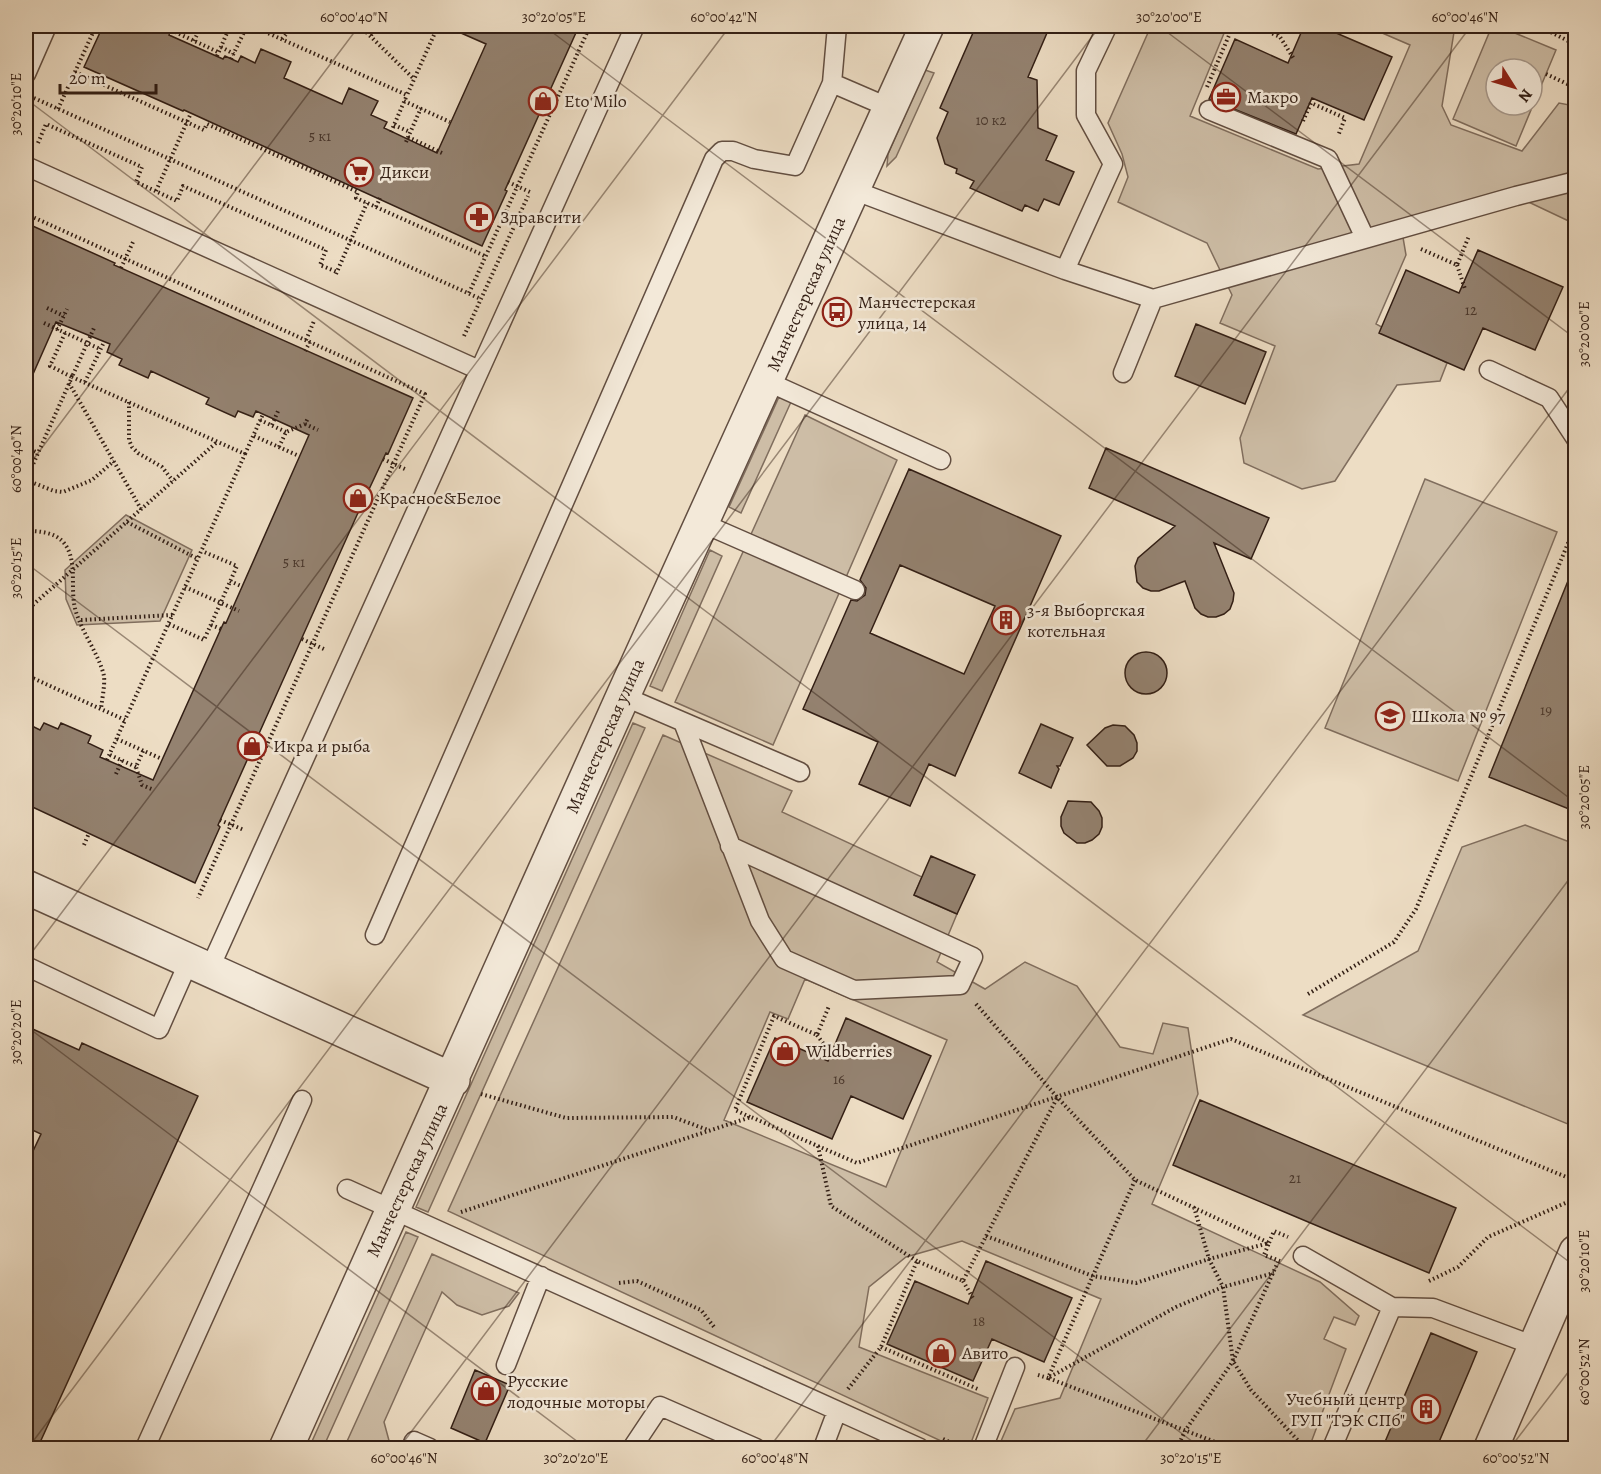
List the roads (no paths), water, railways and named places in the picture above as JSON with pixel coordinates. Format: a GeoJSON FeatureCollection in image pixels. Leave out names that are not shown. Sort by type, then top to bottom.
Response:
{"type":"FeatureCollection","features":[{"type":"Feature","properties":{"kind":"street","name":"Манчестерская улица"},"geometry":{"type":"LineString","coordinates":[[286,1449],[623,696],[927,26]]}},
{"type":"Feature","properties":{"kind":"street"},"geometry":{"type":"LineString","coordinates":[[26,887],[453,1080]]}},
{"type":"Feature","properties":{"kind":"street"},"geometry":{"type":"LineString","coordinates":[[1491,1449],[1575,1252]]}},
{"type":"Feature","properties":{"kind":"lane"},"geometry":{"type":"LineString","coordinates":[[26,74],[47,26]]}},
{"type":"Feature","properties":{"kind":"lane"},"geometry":{"type":"LineString","coordinates":[[26,966],[159,1029],[199,965],[479,370],[635,26]]}},
{"type":"Feature","properties":{"kind":"lane"},"geometry":{"type":"LineString","coordinates":[[375,935],[714,159],[722,151],[733,151],[754,159],[795,166],[832,82],[837,26]]}},
{"type":"Feature","properties":{"kind":"lane"},"geometry":{"type":"LineString","coordinates":[[1065,270],[1113,165],[1086,115],[1086,71],[1109,26]]}},
{"type":"Feature","properties":{"kind":"lane"},"geometry":{"type":"LineString","coordinates":[[832,82],[890,108]]}},
{"type":"Feature","properties":{"kind":"lane"},"geometry":{"type":"LineString","coordinates":[[1209,110],[1328,159],[1365,238]]}},
{"type":"Feature","properties":{"kind":"lane"},"geometry":{"type":"LineString","coordinates":[[26,166],[479,370]]}},
{"type":"Feature","properties":{"kind":"lane"},"geometry":{"type":"LineString","coordinates":[[853,190],[1065,270],[1153,299],[1575,181]]}},
{"type":"Feature","properties":{"kind":"lane"},"geometry":{"type":"LineString","coordinates":[[1123,373],[1153,299]]}},
{"type":"Feature","properties":{"kind":"lane"},"geometry":{"type":"LineString","coordinates":[[1489,370],[1549,398],[1575,439]]}},
{"type":"Feature","properties":{"kind":"lane"},"geometry":{"type":"LineString","coordinates":[[766,381],[941,460]]}},
{"type":"Feature","properties":{"kind":"lane"},"geometry":{"type":"LineString","coordinates":[[702,523],[855,590]]}},
{"type":"Feature","properties":{"kind":"lane"},"geometry":{"type":"LineString","coordinates":[[623,696],[800,772]]}},
{"type":"Feature","properties":{"kind":"lane"},"geometry":{"type":"LineString","coordinates":[[683,722],[730,846],[760,921],[784,959],[854,990],[960,985],[973,957],[730,846]]}},
{"type":"Feature","properties":{"kind":"lane"},"geometry":{"type":"LineString","coordinates":[[145,1449],[302,1100]]}},
{"type":"Feature","properties":{"kind":"lane"},"geometry":{"type":"LineString","coordinates":[[347,1189],[541,1276],[840,1402],[920,1449]]}},
{"type":"Feature","properties":{"kind":"lane"},"geometry":{"type":"LineString","coordinates":[[1303,1256],[1389,1305],[1433,1308],[1535,1346]]}},
{"type":"Feature","properties":{"kind":"lane"},"geometry":{"type":"LineString","coordinates":[[506,1365],[541,1276]]}},
{"type":"Feature","properties":{"kind":"lane"},"geometry":{"type":"LineString","coordinates":[[1332,1449],[1389,1305]]}},
{"type":"Feature","properties":{"kind":"lane"},"geometry":{"type":"LineString","coordinates":[[983,1449],[1016,1367]]}},
{"type":"Feature","properties":{"kind":"lane"},"geometry":{"type":"LineString","coordinates":[[823,1449],[840,1402]]}},
{"type":"Feature","properties":{"kind":"lane"},"geometry":{"type":"LineString","coordinates":[[632,1449],[660,1406],[756,1449]]}},
{"type":"Feature","properties":{"kind":"lane"},"geometry":{"type":"LineString","coordinates":[[411,1449],[414,1442],[430,1449]]}},
{"type":"Feature","properties":{"kind":"place","name":"Макро"},"geometry":{"type":"Point","coordinates":[1226,97]}},
{"type":"Feature","properties":{"kind":"place","name":"Eto Milo"},"geometry":{"type":"Point","coordinates":[543,101]}},
{"type":"Feature","properties":{"kind":"place","name":"Дикси"},"geometry":{"type":"Point","coordinates":[359,172]}},
{"type":"Feature","properties":{"kind":"place","name":"Здравсити"},"geometry":{"type":"Point","coordinates":[479,217]}},
{"type":"Feature","properties":{"kind":"place","name":"Манчестерская улица, 14"},"geometry":{"type":"Point","coordinates":[837,312]}},
{"type":"Feature","properties":{"kind":"place","name":"Красное&Белое"},"geometry":{"type":"Point","coordinates":[358,498]}},
{"type":"Feature","properties":{"kind":"place","name":"3-я Выборгская котельная"},"geometry":{"type":"Point","coordinates":[1006,620]}},
{"type":"Feature","properties":{"kind":"place","name":"Школа № 97"},"geometry":{"type":"Point","coordinates":[1390,716]}},
{"type":"Feature","properties":{"kind":"place","name":"Икра и рыба"},"geometry":{"type":"Point","coordinates":[252,746]}},
{"type":"Feature","properties":{"kind":"place","name":"Wildberries"},"geometry":{"type":"Point","coordinates":[785,1051]}},
{"type":"Feature","properties":{"kind":"place","name":"Авито"},"geometry":{"type":"Point","coordinates":[941,1353]}},
{"type":"Feature","properties":{"kind":"place","name":"Русские лодочные моторы"},"geometry":{"type":"Point","coordinates":[486,1391]}},
{"type":"Feature","properties":{"kind":"place","name":"Учебный центр ГУП \"ТЭК СПб\""},"geometry":{"type":"Point","coordinates":[1426,1409]}}]}
